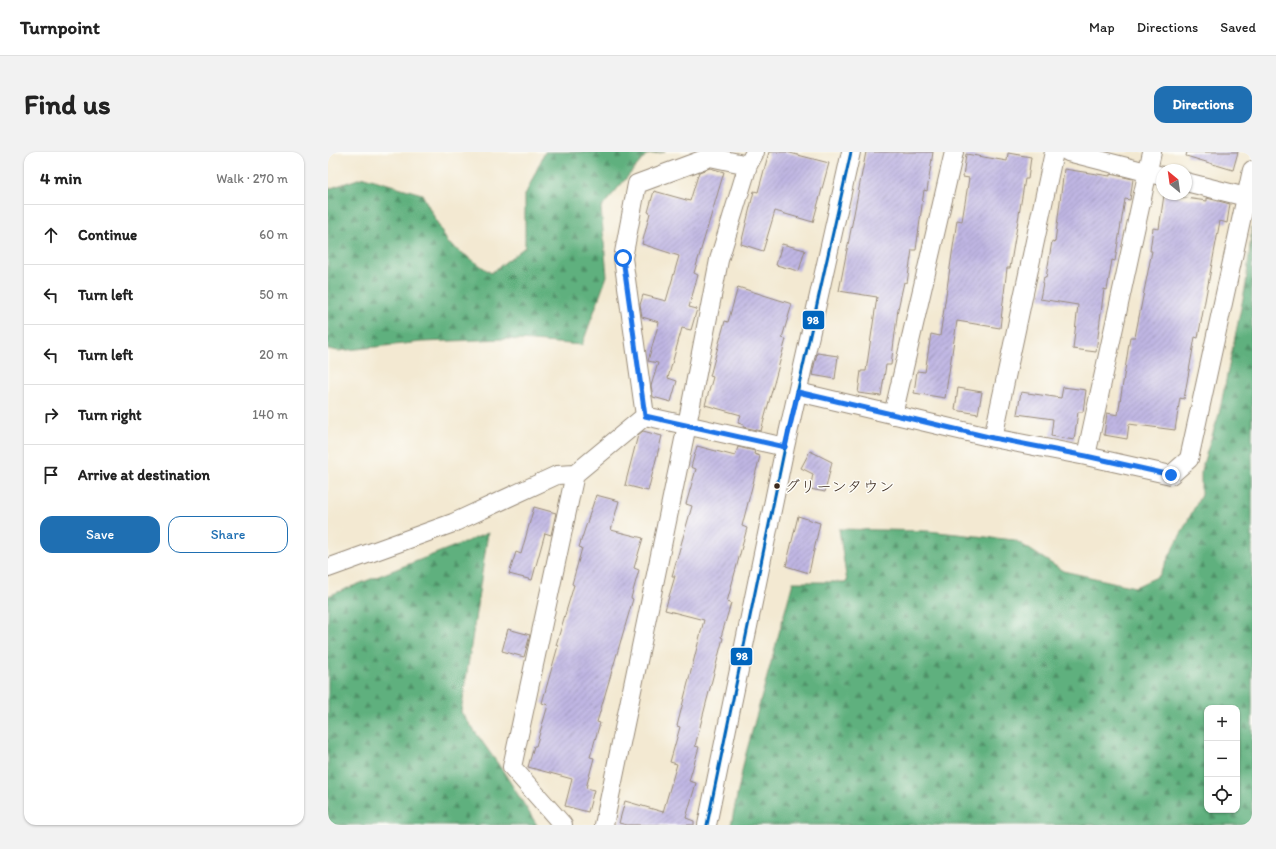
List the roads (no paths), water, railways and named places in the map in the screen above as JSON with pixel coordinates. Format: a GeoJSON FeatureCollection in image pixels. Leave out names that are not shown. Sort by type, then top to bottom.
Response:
{"type":"FeatureCollection","features":[{"type":"Feature","properties":{"kind":"street"},"geometry":{"type":"LineString","coordinates":[[707,825],[785,447],[851,152]]}},
{"type":"Feature","properties":{"kind":"street"},"geometry":{"type":"LineString","coordinates":[[893,415],[954,152]]}},
{"type":"Feature","properties":{"kind":"street"},"geometry":{"type":"LineString","coordinates":[[993,438],[1054,152]]}},
{"type":"Feature","properties":{"kind":"street"},"geometry":{"type":"LineString","coordinates":[[1068,152],[1155,174]]}},
{"type":"Feature","properties":{"kind":"street"},"geometry":{"type":"LineString","coordinates":[[1086,456],[1155,174],[1152,152]]}},
{"type":"Feature","properties":{"kind":"street"},"geometry":{"type":"LineString","coordinates":[[604,825],[688,425],[719,260],[751,158],[710,157],[637,184],[623,258],[645,416]]}},
{"type":"Feature","properties":{"kind":"street"},"geometry":{"type":"LineString","coordinates":[[798,392],[993,438],[1086,456],[1171,475],[1189,459],[1252,170]]}},
{"type":"Feature","properties":{"kind":"street"},"geometry":{"type":"LineString","coordinates":[[1192,184],[1246,197]]}},
{"type":"Feature","properties":{"kind":"street"},"geometry":{"type":"LineString","coordinates":[[645,416],[785,447]]}},
{"type":"Feature","properties":{"kind":"street"},"geometry":{"type":"LineString","coordinates":[[328,568],[453,523],[557,475],[575,474],[645,416]]}},
{"type":"Feature","properties":{"kind":"street"},"geometry":{"type":"LineString","coordinates":[[563,825],[512,767],[575,474]]}},
{"type":"Feature","properties":{"kind":"place","name":"グリーンタウン"},"geometry":{"type":"Point","coordinates":[777,486]}}]}
